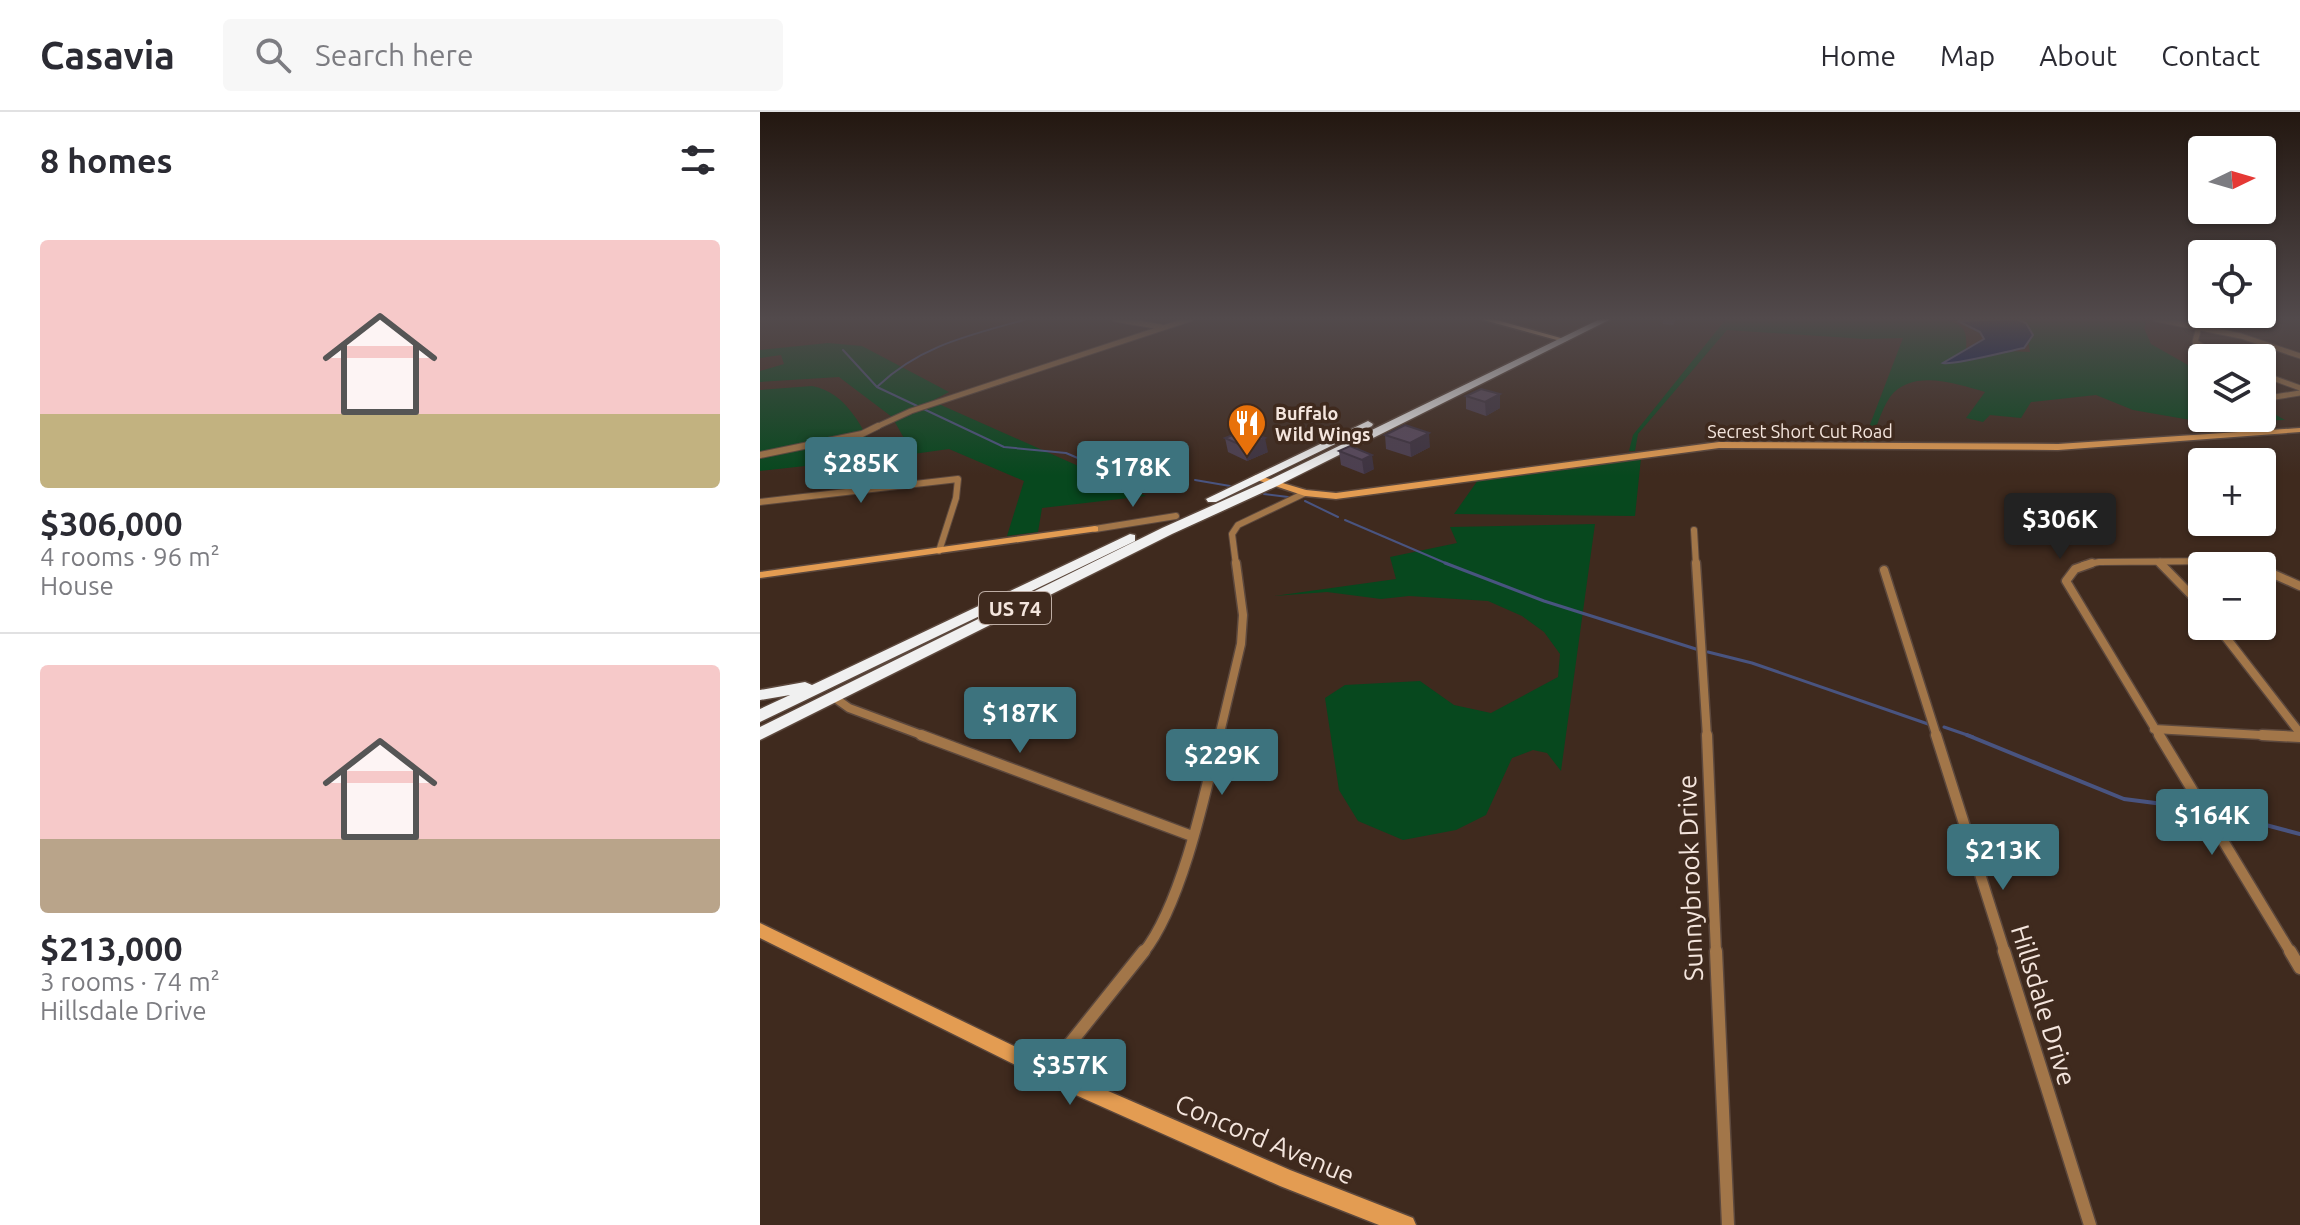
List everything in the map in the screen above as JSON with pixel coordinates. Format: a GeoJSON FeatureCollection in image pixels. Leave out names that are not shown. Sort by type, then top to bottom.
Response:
{"type":"FeatureCollection","features":[{"type":"Feature","properties":{"kind":"highway","name":"US 74"},"geometry":{"type":"LineString","coordinates":[[760,716],[1479,371]]}},
{"type":"Feature","properties":{"kind":"highway","name":"US 74"},"geometry":{"type":"LineString","coordinates":[[760,734],[1167,531],[1271,484],[1501,371]]}},
{"type":"Feature","properties":{"kind":"highway"},"geometry":{"type":"LineString","coordinates":[[760,695],[815,685],[845,675]]}},
{"type":"Feature","properties":{"kind":"main road","name":"Secrest Short Cut Road"},"geometry":{"type":"LineString","coordinates":[[1256,478],[1305,493],[1336,496],[1719,445],[2058,447],[2300,430]]}},
{"type":"Feature","properties":{"kind":"main road"},"geometry":{"type":"LineString","coordinates":[[760,575],[1095,529]]}},
{"type":"Feature","properties":{"kind":"main road","name":"Concord Avenue"},"geometry":{"type":"LineString","coordinates":[[762,934],[1047,1072],[1287,1179],[1406,1225]]}},
{"type":"Feature","properties":{"kind":"street"},"geometry":{"type":"LineString","coordinates":[[760,455],[862,434],[911,411],[1033,371]]}},
{"type":"Feature","properties":{"kind":"street"},"geometry":{"type":"LineString","coordinates":[[2276,380],[2300,391]]}},
{"type":"Feature","properties":{"kind":"street"},"geometry":{"type":"LineString","coordinates":[[2276,396],[2300,391]]}},
{"type":"Feature","properties":{"kind":"street"},"geometry":{"type":"LineString","coordinates":[[760,502],[958,479],[956,498],[939,551]]}},
{"type":"Feature","properties":{"kind":"street"},"geometry":{"type":"LineString","coordinates":[[1047,1072],[1148,947],[1174,893],[1202,807],[1241,644],[1243,615],[1232,534],[1238,525],[1305,493]]}},
{"type":"Feature","properties":{"kind":"street"},"geometry":{"type":"LineString","coordinates":[[1095,529],[1176,516]]}},
{"type":"Feature","properties":{"kind":"street"},"geometry":{"type":"LineString","coordinates":[[1095,529],[1117,533],[1120,537],[1116,544]]}},
{"type":"Feature","properties":{"kind":"street","name":"Sunnybrook Drive"},"geometry":{"type":"LineString","coordinates":[[1694,530],[1706,707],[1728,1225]]}},
{"type":"Feature","properties":{"kind":"street"},"geometry":{"type":"LineString","coordinates":[[2159,562],[2188,592]]}},
{"type":"Feature","properties":{"kind":"street"},"geometry":{"type":"LineString","coordinates":[[2188,562],[2081,565],[2070,573],[2066,581],[2299,965]]}},
{"type":"Feature","properties":{"kind":"street","name":"Hillsdale Drive"},"geometry":{"type":"LineString","coordinates":[[1884,570],[2090,1225]]}},
{"type":"Feature","properties":{"kind":"street"},"geometry":{"type":"LineString","coordinates":[[2276,575],[2300,586]]}},
{"type":"Feature","properties":{"kind":"street"},"geometry":{"type":"LineString","coordinates":[[2228,640],[2300,735]]}},
{"type":"Feature","properties":{"kind":"street"},"geometry":{"type":"LineString","coordinates":[[835,698],[849,708],[1192,836]]}},
{"type":"Feature","properties":{"kind":"street"},"geometry":{"type":"LineString","coordinates":[[2154,729],[2300,735]]}},
{"type":"Feature","properties":{"kind":"green space"},"geometry":{"type":"Polygon","coordinates":[[[760,371],[909,371],[949,392],[932,401],[1146,496],[1042,508],[1038,532],[1007,536],[1024,481],[949,449],[913,454],[892,417],[839,377],[760,382],[760,371]]]}},
{"type":"Feature","properties":{"kind":"green space"},"geometry":{"type":"Polygon","coordinates":[[[1684,371],[1692,371],[1638,434],[1635,451],[1629,451],[1633,435],[1684,371]]]}},
{"type":"Feature","properties":{"kind":"green space"},"geometry":{"type":"Polygon","coordinates":[[[1890,371],[2188,371],[2188,420],[2133,410],[2096,395],[2031,402],[2021,418],[1990,415],[1983,422],[1966,418],[1985,392],[1948,382],[1910,383],[1890,397],[1870,444],[1863,443],[1890,371]]]}},
{"type":"Feature","properties":{"kind":"green space"},"geometry":{"type":"Polygon","coordinates":[[[812,386],[835,396],[844,404],[860,424],[878,458],[760,471],[760,390],[812,386]]]}},
{"type":"Feature","properties":{"kind":"green space"},"geometry":{"type":"Polygon","coordinates":[[[1641,458],[1635,516],[1454,514],[1478,480],[1641,458]]]}},
{"type":"Feature","properties":{"kind":"green space"},"geometry":{"type":"Polygon","coordinates":[[[1595,524],[1561,771],[1547,753],[1533,750],[1512,758],[1486,815],[1456,830],[1403,840],[1358,821],[1339,790],[1325,698],[1345,685],[1420,681],[1454,705],[1491,713],[1558,677],[1560,654],[1544,632],[1522,616],[1488,601],[1409,596],[1381,599],[1327,592],[1274,596],[1396,579],[1390,557],[1457,543],[1450,527],[1595,524]]]}},
{"type":"Feature","properties":{"kind":"building"},"geometry":{"type":"Polygon","coordinates":[[[1481,389],[1500,394],[1485,402],[1466,396],[1481,389]]]}},
{"type":"Feature","properties":{"kind":"building"},"geometry":{"type":"Polygon","coordinates":[[[1405,425],[1429,433],[1410,443],[1385,435],[1405,425]]]}},
{"type":"Feature","properties":{"kind":"building"},"geometry":{"type":"Polygon","coordinates":[[[1243,431],[1265,438],[1245,447],[1225,438],[1243,431]]]}},
{"type":"Feature","properties":{"kind":"building"},"geometry":{"type":"Polygon","coordinates":[[[1350,446],[1372,455],[1362,460],[1339,451],[1350,446]]]}},
{"type":"Feature","properties":{"kind":"waterway"},"geometry":{"type":"LineString","coordinates":[[862,371],[877,387],[1004,447],[1066,453],[1087,462]]}},
{"type":"Feature","properties":{"kind":"waterway"},"geometry":{"type":"LineString","coordinates":[[878,386],[896,371]]}},
{"type":"Feature","properties":{"kind":"waterway"},"geometry":{"type":"LineString","coordinates":[[1093,465],[1134,472]]}},
{"type":"Feature","properties":{"kind":"waterway"},"geometry":{"type":"LineString","coordinates":[[1195,480],[1230,486]]}},
{"type":"Feature","properties":{"kind":"waterway"},"geometry":{"type":"LineString","coordinates":[[1264,494],[1288,497]]}},
{"type":"Feature","properties":{"kind":"waterway"},"geometry":{"type":"LineString","coordinates":[[1305,501],[1338,517]]}},
{"type":"Feature","properties":{"kind":"waterway"},"geometry":{"type":"LineString","coordinates":[[1345,520],[1448,564]]}},
{"type":"Feature","properties":{"kind":"waterway"},"geometry":{"type":"LineString","coordinates":[[1448,564],[1544,601],[1699,650]]}},
{"type":"Feature","properties":{"kind":"waterway"},"geometry":{"type":"LineString","coordinates":[[1708,652],[1752,663],[1928,724]]}},
{"type":"Feature","properties":{"kind":"waterway"},"geometry":{"type":"LineString","coordinates":[[1944,727],[1973,737]]}},
{"type":"Feature","properties":{"kind":"waterway"},"geometry":{"type":"LineString","coordinates":[[1967,735],[2124,799],[2194,808]]}},
{"type":"Feature","properties":{"kind":"waterway"},"geometry":{"type":"LineString","coordinates":[[2209,810],[2300,834]]}},
{"type":"Feature","properties":{"kind":"place","name":"Buffalo Wild Wings"},"geometry":{"type":"Point","coordinates":[1247,457]}}]}
